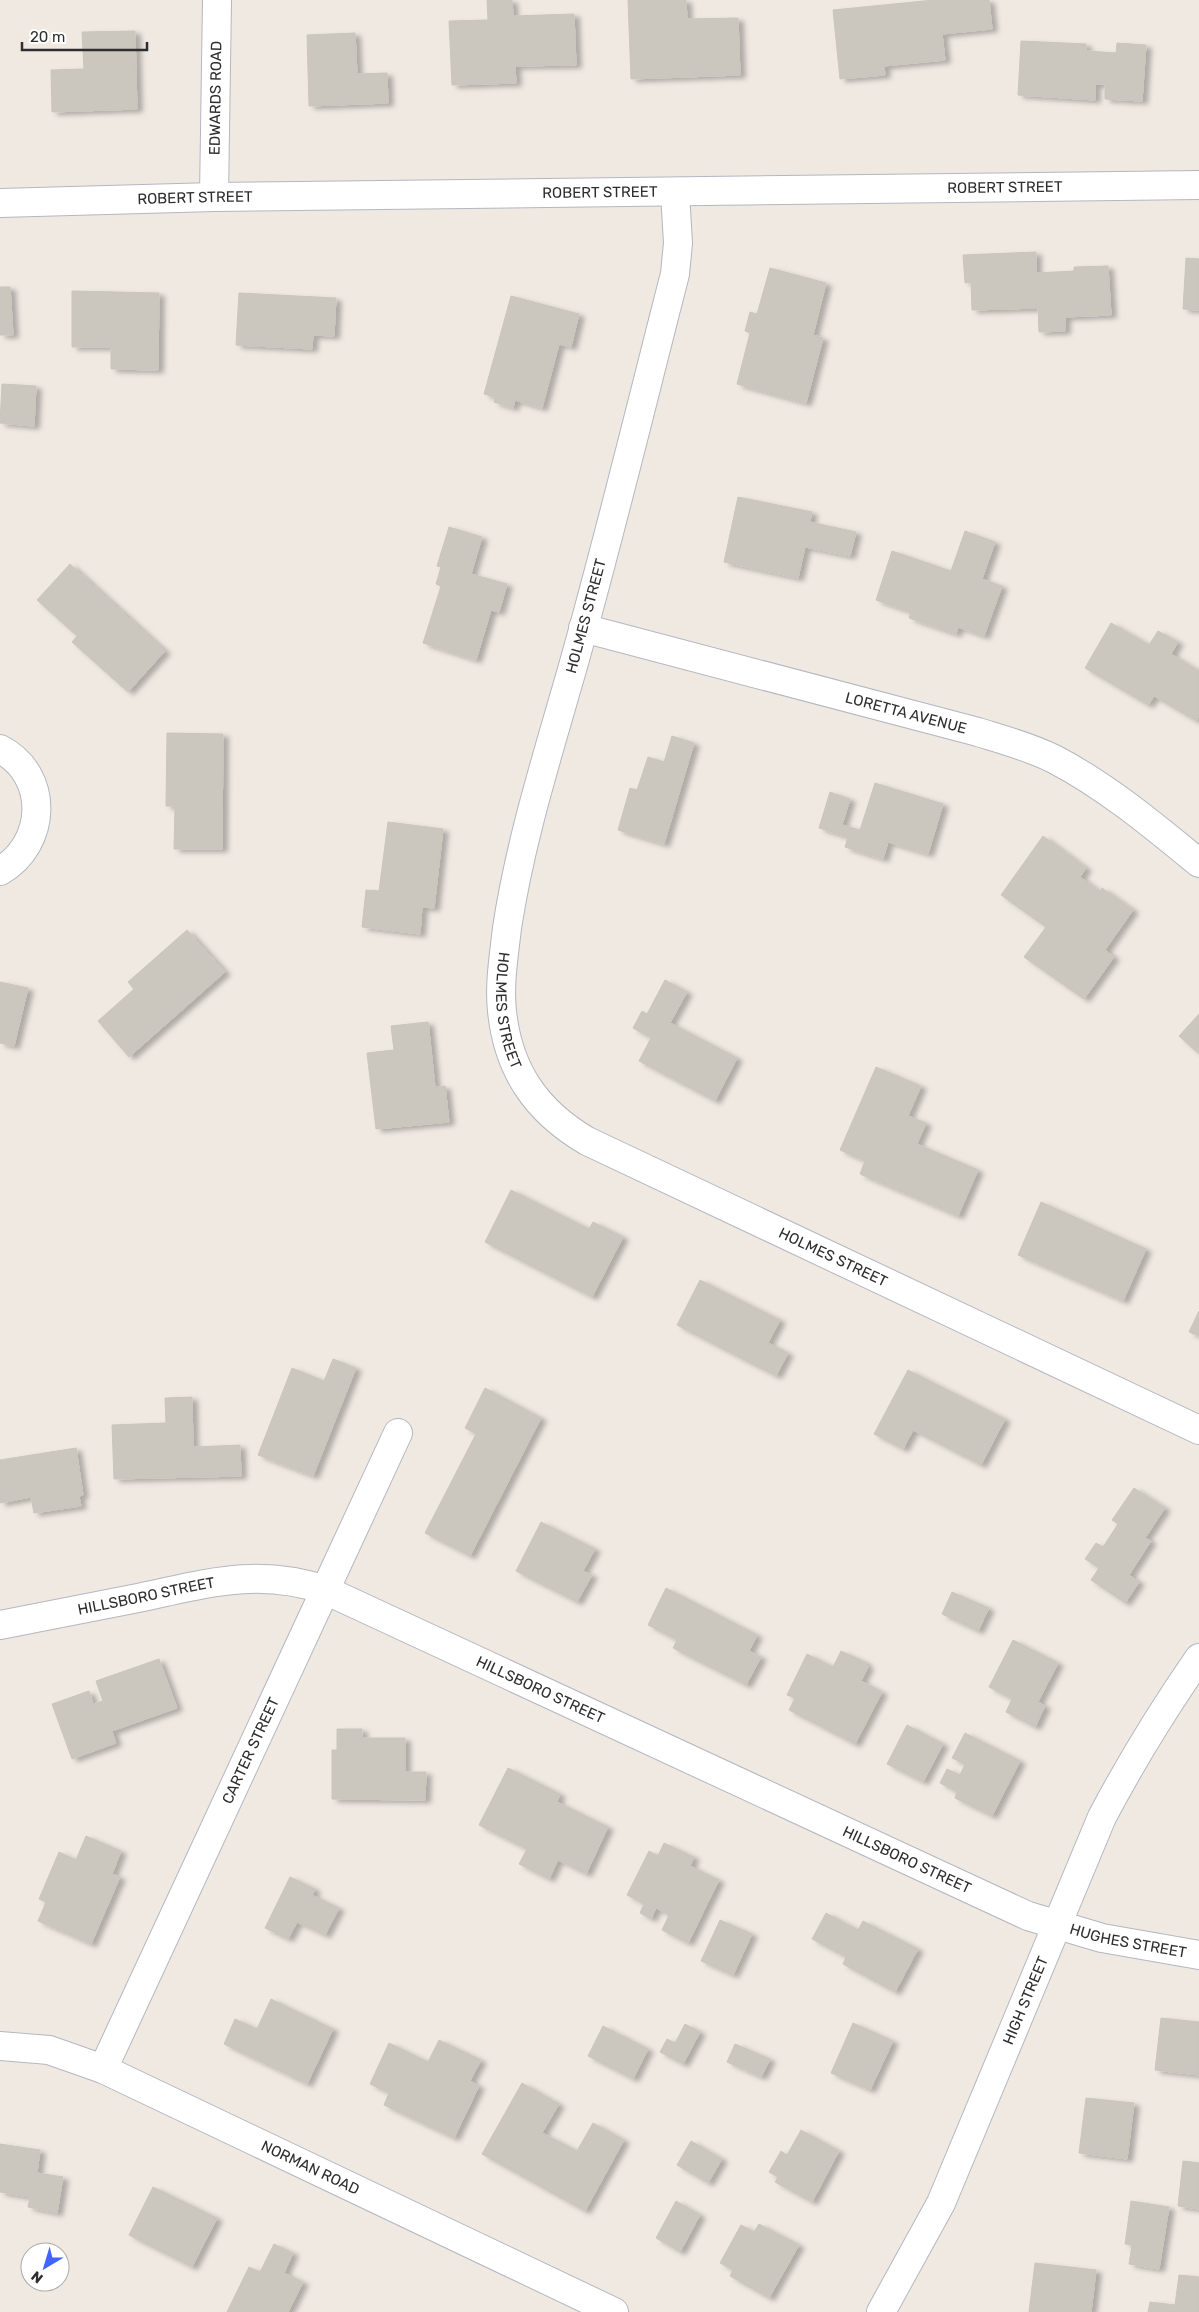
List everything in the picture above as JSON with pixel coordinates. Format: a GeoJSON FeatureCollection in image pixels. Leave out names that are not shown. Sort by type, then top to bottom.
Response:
{"type":"FeatureCollection","features":[{"type":"Feature","properties":{"kind":"street","name":"EDWARDS ROAD"},"geometry":{"type":"LineString","coordinates":[[214,197],[217,0]]}},
{"type":"Feature","properties":{"kind":"street","name":"ROBERT STREET"},"geometry":{"type":"LineString","coordinates":[[0,203],[214,197],[1199,185]]}},
{"type":"Feature","properties":{"kind":"street","name":"HOLMES STREET"},"geometry":{"type":"LineString","coordinates":[[675,192],[678,243],[675,274],[583,628],[524,837],[516,873],[504,949],[501,993],[505,1030],[518,1071],[539,1104],[553,1119],[586,1141],[1199,1430]]}},
{"type":"Feature","properties":{"kind":"street","name":"LORETTA AVENUE"},"geometry":{"type":"LineString","coordinates":[[583,628],[978,732],[1028,748],[1053,758],[1092,782],[1199,863]]}},
{"type":"Feature","properties":{"kind":"street"},"geometry":{"type":"LineString","coordinates":[[0,749],[15,759],[30,780],[37,801],[36,824],[27,846],[13,863],[0,871]]}},
{"type":"Feature","properties":{"kind":"street","name":"CARTER STREET"},"geometry":{"type":"LineString","coordinates":[[103,2069],[398,1433]]}},
{"type":"Feature","properties":{"kind":"street","name":"HILLSBORO STREET"},"geometry":{"type":"LineString","coordinates":[[0,1625],[245,1578],[287,1579],[325,1590],[1003,1905],[1057,1925]]}},
{"type":"Feature","properties":{"kind":"street","name":"HIGH STREET"},"geometry":{"type":"LineString","coordinates":[[880,2312],[941,2203],[1102,1817],[1126,1770],[1199,1658]]}},
{"type":"Feature","properties":{"kind":"street","name":"HUGHES STREET"},"geometry":{"type":"LineString","coordinates":[[1057,1925],[1128,1944],[1199,1955]]}},
{"type":"Feature","properties":{"kind":"street","name":"NORMAN ROAD"},"geometry":{"type":"LineString","coordinates":[[0,2046],[49,2050],[103,2069],[614,2312]]}},
{"type":"Feature","properties":{"kind":"building"},"geometry":{"type":"Polygon","coordinates":[[[487,0],[512,0],[513,16],[574,14],[576,65],[515,66],[516,83],[452,85],[449,21],[488,20],[487,0]]]}},
{"type":"Feature","properties":{"kind":"building"},"geometry":{"type":"Polygon","coordinates":[[[628,0],[686,0],[687,19],[738,18],[740,75],[631,79],[628,0]]]}},
{"type":"Feature","properties":{"kind":"building"},"geometry":{"type":"Polygon","coordinates":[[[934,0],[989,0],[992,29],[942,34],[945,60],[884,66],[885,75],[840,79],[833,10],[934,0]]]}},
{"type":"Feature","properties":{"kind":"building"},"geometry":{"type":"Polygon","coordinates":[[[135,31],[137,109],[52,112],[51,70],[84,69],[82,32],[135,31]]]}},
{"type":"Feature","properties":{"kind":"building"},"geometry":{"type":"Polygon","coordinates":[[[355,33],[357,74],[387,73],[388,103],[309,106],[307,35],[355,33]]]}},
{"type":"Feature","properties":{"kind":"building"},"geometry":{"type":"Polygon","coordinates":[[[1021,41],[1086,44],[1086,51],[1116,53],[1117,43],[1146,45],[1142,101],[1105,99],[1105,84],[1095,84],[1095,100],[1018,95],[1021,41]]]}},
{"type":"Feature","properties":{"kind":"building"},"geometry":{"type":"Polygon","coordinates":[[[1036,252],[1036,273],[1074,271],[1074,267],[1108,266],[1111,315],[1065,317],[1065,331],[1039,332],[1038,308],[972,310],[971,282],[965,283],[963,255],[1036,252]]]}},
{"type":"Feature","properties":{"kind":"building"},"geometry":{"type":"Polygon","coordinates":[[[1186,258],[1199,259],[1199,310],[1183,309],[1186,258]]]}},
{"type":"Feature","properties":{"kind":"building"},"geometry":{"type":"Polygon","coordinates":[[[770,268],[826,283],[813,335],[823,338],[806,403],[737,384],[750,333],[745,331],[750,312],[757,314],[770,268]]]}},
{"type":"Feature","properties":{"kind":"building"},"geometry":{"type":"Polygon","coordinates":[[[0,287],[10,287],[13,335],[0,335],[0,287]]]}},
{"type":"Feature","properties":{"kind":"building"},"geometry":{"type":"Polygon","coordinates":[[[72,291],[159,293],[158,370],[111,369],[111,347],[72,347],[72,291]]]}},
{"type":"Feature","properties":{"kind":"building"},"geometry":{"type":"Polygon","coordinates":[[[239,293],[336,298],[334,336],[313,335],[312,349],[236,345],[239,293]]]}},
{"type":"Feature","properties":{"kind":"building"},"geometry":{"type":"Polygon","coordinates":[[[511,296],[579,314],[571,347],[559,344],[542,408],[515,400],[513,408],[494,402],[495,397],[484,394],[511,296]]]}},
{"type":"Feature","properties":{"kind":"building"},"geometry":{"type":"Polygon","coordinates":[[[2,384],[36,386],[34,426],[0,423],[2,384]]]}},
{"type":"Feature","properties":{"kind":"building"},"geometry":{"type":"Polygon","coordinates":[[[738,497],[812,512],[810,522],[856,532],[850,556],[805,547],[798,578],[724,562],[738,497]]]}},
{"type":"Feature","properties":{"kind":"building"},"geometry":{"type":"Polygon","coordinates":[[[449,527],[482,537],[471,574],[507,584],[499,612],[491,610],[476,660],[423,643],[441,586],[436,584],[441,567],[437,566],[449,527]]]}},
{"type":"Feature","properties":{"kind":"building"},"geometry":{"type":"Polygon","coordinates":[[[965,531],[995,542],[982,579],[1002,586],[984,636],[958,627],[956,634],[909,618],[911,612],[876,600],[892,551],[951,571],[965,531]]]}},
{"type":"Feature","properties":{"kind":"building"},"geometry":{"type":"Polygon","coordinates":[[[70,564],[165,651],[128,692],[72,642],[77,636],[37,600],[70,564]]]}},
{"type":"Feature","properties":{"kind":"building"},"geometry":{"type":"Polygon","coordinates":[[[1111,623],[1149,645],[1158,631],[1178,642],[1171,654],[1199,671],[1199,716],[1196,721],[1154,696],[1148,705],[1085,668],[1111,623]]]}},
{"type":"Feature","properties":{"kind":"building"},"geometry":{"type":"Polygon","coordinates":[[[167,733],[223,734],[222,849],[174,849],[175,806],[166,806],[167,733]]]}},
{"type":"Feature","properties":{"kind":"building"},"geometry":{"type":"Polygon","coordinates":[[[672,736],[694,743],[664,844],[618,830],[630,788],[637,790],[648,757],[664,762],[672,736]]]}},
{"type":"Feature","properties":{"kind":"building"},"geometry":{"type":"Polygon","coordinates":[[[875,783],[943,804],[928,854],[888,842],[883,859],[845,847],[848,837],[819,828],[830,792],[850,799],[842,825],[860,830],[875,783]]]}},
{"type":"Feature","properties":{"kind":"building"},"geometry":{"type":"Polygon","coordinates":[[[388,822],[443,829],[434,908],[422,907],[420,934],[362,927],[366,890],[379,891],[388,822]]]}},
{"type":"Feature","properties":{"kind":"building"},"geometry":{"type":"Polygon","coordinates":[[[1043,836],[1086,868],[1080,877],[1100,892],[1102,888],[1133,910],[1105,950],[1114,957],[1084,999],[1024,957],[1046,927],[1001,895],[1043,836]]]}},
{"type":"Feature","properties":{"kind":"building"},"geometry":{"type":"Polygon","coordinates":[[[187,930],[225,972],[129,1057],[98,1021],[134,989],[128,982],[187,930]]]}},
{"type":"Feature","properties":{"kind":"building"},"geometry":{"type":"Polygon","coordinates":[[[665,980],[687,992],[670,1023],[737,1058],[715,1101],[639,1061],[651,1038],[633,1028],[642,1011],[647,1014],[665,980]]]}},
{"type":"Feature","properties":{"kind":"building"},"geometry":{"type":"Polygon","coordinates":[[[0,982],[28,988],[14,1046],[0,1043],[0,982]]]}},
{"type":"Feature","properties":{"kind":"building"},"geometry":{"type":"Polygon","coordinates":[[[1199,1014],[1199,1054],[1179,1036],[1199,1014]]]}},
{"type":"Feature","properties":{"kind":"building"},"geometry":{"type":"Polygon","coordinates":[[[428,1022],[435,1087],[445,1086],[449,1122],[376,1129],[367,1053],[394,1050],[391,1026],[428,1022]]]}},
{"type":"Feature","properties":{"kind":"building"},"geometry":{"type":"Polygon","coordinates":[[[876,1067],[921,1086],[908,1116],[926,1123],[917,1144],[978,1170],[958,1216],[860,1174],[865,1161],[840,1150],[876,1067]]]}},
{"type":"Feature","properties":{"kind":"building"},"geometry":{"type":"Polygon","coordinates":[[[511,1190],[589,1229],[593,1222],[623,1237],[592,1297],[485,1242],[511,1190]]]}},
{"type":"Feature","properties":{"kind":"building"},"geometry":{"type":"Polygon","coordinates":[[[1041,1202],[1146,1249],[1123,1301],[1018,1255],[1041,1202]]]}},
{"type":"Feature","properties":{"kind":"building"},"geometry":{"type":"Polygon","coordinates":[[[700,1280],[780,1320],[768,1343],[788,1353],[776,1376],[677,1325],[700,1280]]]}},
{"type":"Feature","properties":{"kind":"building"},"geometry":{"type":"Polygon","coordinates":[[[1199,1311],[1199,1336],[1189,1332],[1199,1311]]]}},
{"type":"Feature","properties":{"kind":"building"},"geometry":{"type":"Polygon","coordinates":[[[333,1359],[356,1368],[313,1476],[258,1455],[292,1368],[324,1381],[333,1359]]]}},
{"type":"Feature","properties":{"kind":"building"},"geometry":{"type":"Polygon","coordinates":[[[908,1370],[1005,1419],[981,1465],[913,1430],[903,1449],[874,1434],[908,1370]]]}},
{"type":"Feature","properties":{"kind":"building"},"geometry":{"type":"Polygon","coordinates":[[[485,1388],[541,1418],[470,1556],[425,1533],[476,1434],[465,1428],[485,1388]]]}},
{"type":"Feature","properties":{"kind":"building"},"geometry":{"type":"Polygon","coordinates":[[[192,1397],[193,1447],[240,1445],[241,1476],[114,1479],[112,1425],[166,1423],[165,1398],[192,1397]]]}},
{"type":"Feature","properties":{"kind":"building"},"geometry":{"type":"Polygon","coordinates":[[[76,1448],[83,1495],[79,1496],[81,1506],[34,1513],[31,1497],[0,1503],[0,1460],[76,1448]]]}},
{"type":"Feature","properties":{"kind":"building"},"geometry":{"type":"Polygon","coordinates":[[[1134,1488],[1165,1508],[1145,1538],[1151,1541],[1129,1575],[1139,1582],[1125,1603],[1091,1580],[1099,1568],[1085,1559],[1096,1543],[1103,1547],[1118,1524],[1112,1520],[1134,1488]]]}},
{"type":"Feature","properties":{"kind":"building"},"geometry":{"type":"Polygon","coordinates":[[[541,1522],[595,1549],[583,1571],[592,1575],[577,1602],[516,1571],[541,1522]]]}},
{"type":"Feature","properties":{"kind":"building"},"geometry":{"type":"Polygon","coordinates":[[[666,1588],[757,1635],[749,1651],[761,1657],[746,1685],[673,1648],[677,1640],[648,1625],[666,1588]]]}},
{"type":"Feature","properties":{"kind":"building"},"geometry":{"type":"Polygon","coordinates":[[[952,1592],[989,1608],[978,1631],[942,1614],[952,1592]]]}},
{"type":"Feature","properties":{"kind":"building"},"geometry":{"type":"Polygon","coordinates":[[[1013,1640],[1058,1663],[1038,1702],[1045,1706],[1035,1727],[1006,1712],[1012,1699],[989,1687],[1013,1640]]]}},
{"type":"Feature","properties":{"kind":"building"},"geometry":{"type":"Polygon","coordinates":[[[841,1651],[865,1662],[868,1667],[861,1681],[882,1692],[855,1744],[789,1710],[795,1698],[787,1695],[807,1654],[833,1667],[841,1651]]]}},
{"type":"Feature","properties":{"kind":"building"},"geometry":{"type":"Polygon","coordinates":[[[159,1659],[177,1708],[112,1731],[116,1743],[72,1759],[52,1704],[89,1691],[93,1704],[103,1701],[96,1681],[159,1659]]]}},
{"type":"Feature","properties":{"kind":"building"},"geometry":{"type":"Polygon","coordinates":[[[907,1725],[943,1744],[923,1782],[887,1764],[907,1725]]]}},
{"type":"Feature","properties":{"kind":"building"},"geometry":{"type":"Polygon","coordinates":[[[337,1729],[362,1729],[362,1738],[405,1738],[405,1772],[426,1772],[425,1800],[332,1799],[332,1750],[337,1750],[337,1729]]]}},
{"type":"Feature","properties":{"kind":"building"},"geometry":{"type":"Polygon","coordinates":[[[965,1733],[1020,1761],[992,1816],[955,1798],[957,1792],[940,1783],[947,1769],[960,1775],[965,1764],[952,1758],[965,1733]]]}},
{"type":"Feature","properties":{"kind":"building"},"geometry":{"type":"Polygon","coordinates":[[[508,1768],[560,1794],[557,1802],[608,1827],[586,1874],[558,1860],[549,1879],[519,1864],[527,1849],[479,1825],[508,1768]]]}},
{"type":"Feature","properties":{"kind":"building"},"geometry":{"type":"Polygon","coordinates":[[[86,1836],[121,1851],[112,1874],[120,1877],[91,1944],[38,1921],[46,1902],[39,1899],[59,1852],[76,1860],[86,1836]]]}},
{"type":"Feature","properties":{"kind":"building"},"geometry":{"type":"Polygon","coordinates":[[[664,1843],[694,1857],[690,1866],[719,1880],[688,1943],[662,1930],[669,1915],[656,1908],[651,1919],[640,1913],[644,1904],[627,1895],[649,1851],[658,1856],[664,1843]]]}},
{"type":"Feature","properties":{"kind":"building"},"geometry":{"type":"Polygon","coordinates":[[[290,1877],[315,1889],[312,1895],[339,1908],[325,1935],[297,1922],[288,1939],[265,1928],[290,1877]]]}},
{"type":"Feature","properties":{"kind":"building"},"geometry":{"type":"Polygon","coordinates":[[[826,1913],[858,1930],[863,1921],[918,1949],[895,1992],[843,1964],[846,1957],[812,1939],[826,1913]]]}},
{"type":"Feature","properties":{"kind":"building"},"geometry":{"type":"Polygon","coordinates":[[[720,1920],[752,1934],[733,1975],[701,1961],[720,1920]]]}},
{"type":"Feature","properties":{"kind":"building"},"geometry":{"type":"Polygon","coordinates":[[[271,1999],[333,2029],[307,2084],[224,2044],[235,2019],[257,2029],[271,1999]]]}},
{"type":"Feature","properties":{"kind":"building"},"geometry":{"type":"Polygon","coordinates":[[[1161,2018],[1199,2022],[1199,2075],[1155,2070],[1161,2018]]]}},
{"type":"Feature","properties":{"kind":"building"},"geometry":{"type":"Polygon","coordinates":[[[853,2023],[893,2041],[870,2090],[831,2073],[853,2023]]]}},
{"type":"Feature","properties":{"kind":"building"},"geometry":{"type":"Polygon","coordinates":[[[685,2024],[700,2032],[683,2064],[660,2052],[667,2039],[675,2043],[685,2024]]]}},
{"type":"Feature","properties":{"kind":"building"},"geometry":{"type":"Polygon","coordinates":[[[603,2026],[648,2049],[633,2079],[588,2056],[603,2026]]]}},
{"type":"Feature","properties":{"kind":"building"},"geometry":{"type":"Polygon","coordinates":[[[439,2040],[481,2060],[470,2081],[479,2086],[454,2138],[384,2105],[389,2093],[370,2084],[389,2043],[428,2062],[439,2040]]]}},
{"type":"Feature","properties":{"kind":"building"},"geometry":{"type":"Polygon","coordinates":[[[735,2044],[770,2059],[761,2077],[727,2062],[735,2044]]]}},
{"type":"Feature","properties":{"kind":"building"},"geometry":{"type":"Polygon","coordinates":[[[522,2083],[559,2104],[542,2133],[577,2151],[593,2123],[624,2140],[585,2211],[482,2154],[522,2083]]]}},
{"type":"Feature","properties":{"kind":"building"},"geometry":{"type":"Polygon","coordinates":[[[1086,2098],[1134,2103],[1127,2159],[1079,2153],[1086,2098]]]}},
{"type":"Feature","properties":{"kind":"building"},"geometry":{"type":"Polygon","coordinates":[[[801,2130],[839,2151],[812,2202],[775,2182],[778,2177],[769,2172],[781,2151],[787,2155],[801,2130]]]}},
{"type":"Feature","properties":{"kind":"building"},"geometry":{"type":"Polygon","coordinates":[[[691,2141],[722,2159],[708,2183],[677,2165],[691,2141]]]}},
{"type":"Feature","properties":{"kind":"building"},"geometry":{"type":"Polygon","coordinates":[[[0,2144],[40,2150],[37,2173],[63,2177],[57,2213],[28,2207],[30,2197],[0,2192],[0,2144]]]}},
{"type":"Feature","properties":{"kind":"building"},"geometry":{"type":"Polygon","coordinates":[[[1183,2161],[1199,2163],[1199,2209],[1178,2206],[1183,2161]]]}},
{"type":"Feature","properties":{"kind":"building"},"geometry":{"type":"Polygon","coordinates":[[[153,2187],[217,2218],[192,2267],[129,2235],[153,2187]]]}},
{"type":"Feature","properties":{"kind":"building"},"geometry":{"type":"Polygon","coordinates":[[[676,2201],[700,2215],[680,2252],[656,2238],[676,2201]]]}},
{"type":"Feature","properties":{"kind":"building"},"geometry":{"type":"Polygon","coordinates":[[[1131,2201],[1169,2207],[1159,2269],[1129,2264],[1132,2245],[1125,2244],[1131,2201]]]}},
{"type":"Feature","properties":{"kind":"building"},"geometry":{"type":"Polygon","coordinates":[[[759,2224],[799,2245],[769,2298],[730,2276],[733,2270],[720,2263],[741,2225],[754,2232],[759,2224]]]}},
{"type":"Feature","properties":{"kind":"building"},"geometry":{"type":"Polygon","coordinates":[[[274,2244],[293,2253],[284,2273],[303,2282],[288,2312],[227,2312],[249,2267],[260,2272],[274,2244]]]}},
{"type":"Feature","properties":{"kind":"building"},"geometry":{"type":"Polygon","coordinates":[[[1035,2263],[1096,2270],[1091,2312],[1029,2312],[1035,2263]]]}},
{"type":"Feature","properties":{"kind":"building"},"geometry":{"type":"Polygon","coordinates":[[[1179,2275],[1199,2277],[1199,2312],[1148,2312],[1150,2302],[1175,2305],[1179,2275]]]}}]}
